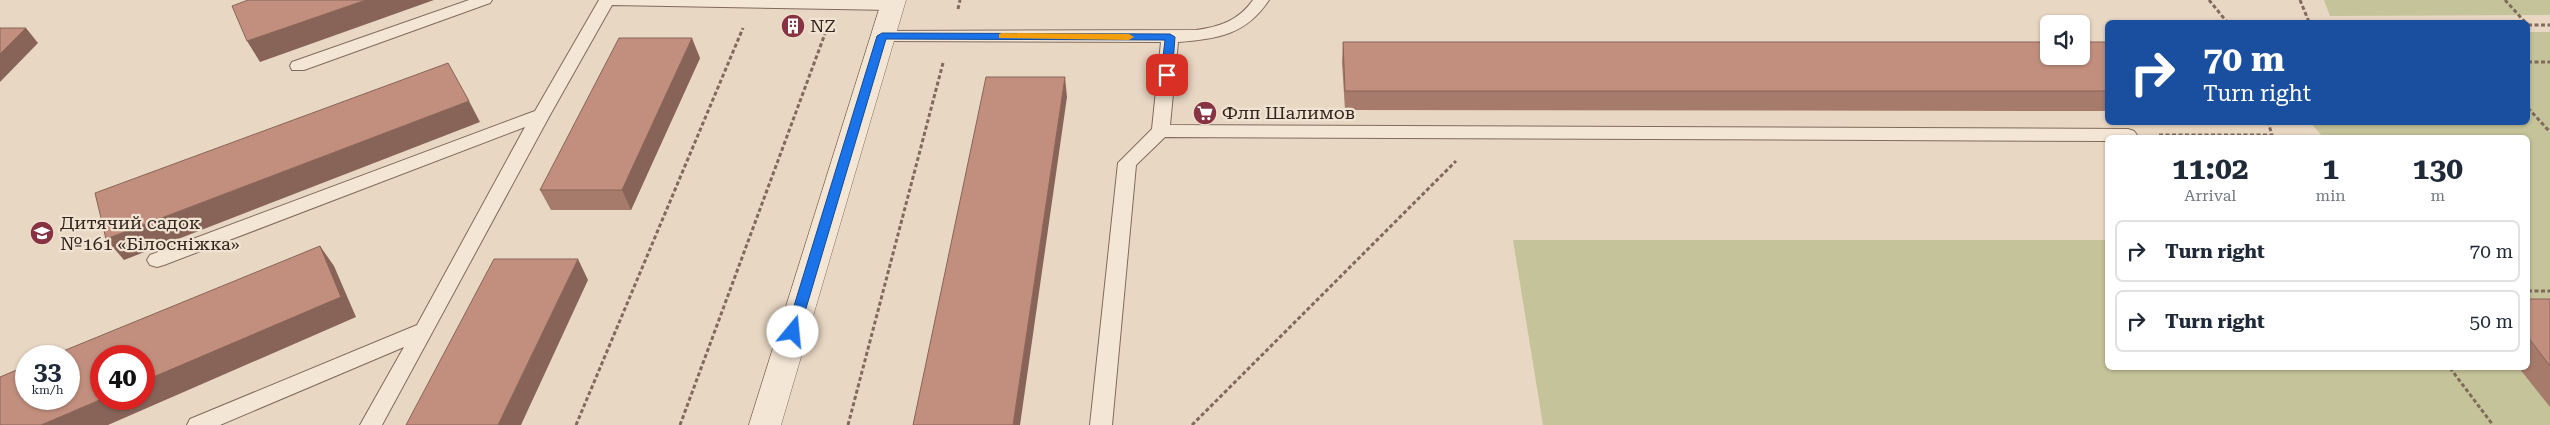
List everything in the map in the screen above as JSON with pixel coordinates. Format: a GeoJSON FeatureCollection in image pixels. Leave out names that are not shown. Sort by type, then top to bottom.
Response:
{"type":"FeatureCollection","features":[{"type":"Feature","properties":{"kind":"street"},"geometry":{"type":"LineString","coordinates":[[765,425],[893,3]]}},
{"type":"Feature","properties":{"kind":"lane"},"geometry":{"type":"LineString","coordinates":[[298,66],[484,0]]}},
{"type":"Feature","properties":{"kind":"lane"},"geometry":{"type":"LineString","coordinates":[[370,425],[424,330],[540,115],[607,0],[754,4],[893,3]]}},
{"type":"Feature","properties":{"kind":"lane"},"geometry":{"type":"LineString","coordinates":[[882,36],[1170,37],[1208,34],[1235,27],[1256,10],[1260,0]]}},
{"type":"Feature","properties":{"kind":"lane"},"geometry":{"type":"LineString","coordinates":[[1162,131],[1170,37]]}},
{"type":"Feature","properties":{"kind":"lane"},"geometry":{"type":"LineString","coordinates":[[157,260],[540,115]]}},
{"type":"Feature","properties":{"kind":"lane"},"geometry":{"type":"LineString","coordinates":[[1101,425],[1127,163],[1162,131],[2128,135]]}},
{"type":"Feature","properties":{"kind":"lane"},"geometry":{"type":"LineString","coordinates":[[198,425],[424,330]]}},
{"type":"Feature","properties":{"kind":"path"},"geometry":{"type":"LineString","coordinates":[[848,425],[960,0]]}},
{"type":"Feature","properties":{"kind":"path"},"geometry":{"type":"LineString","coordinates":[[2209,0],[2225,20]]}},
{"type":"Feature","properties":{"kind":"path"},"geometry":{"type":"LineString","coordinates":[[2300,0],[2308,20]]}},
{"type":"Feature","properties":{"kind":"path"},"geometry":{"type":"LineString","coordinates":[[2505,0],[2523,20]]}},
{"type":"Feature","properties":{"kind":"path"},"geometry":{"type":"LineString","coordinates":[[680,425],[836,3]]}},
{"type":"Feature","properties":{"kind":"path"},"geometry":{"type":"LineString","coordinates":[[576,425],[754,4]]}},
{"type":"Feature","properties":{"kind":"path"},"geometry":{"type":"LineString","coordinates":[[2530,25],[2550,26]]}},
{"type":"Feature","properties":{"kind":"path"},"geometry":{"type":"LineString","coordinates":[[2530,62],[2550,62]]}},
{"type":"Feature","properties":{"kind":"path"},"geometry":{"type":"LineString","coordinates":[[2530,110],[2550,132]]}},
{"type":"Feature","properties":{"kind":"path"},"geometry":{"type":"LineString","coordinates":[[1192,425],[1485,132]]}},
{"type":"Feature","properties":{"kind":"path"},"geometry":{"type":"LineString","coordinates":[[2530,290],[2550,291]]}},
{"type":"Feature","properties":{"kind":"path"},"geometry":{"type":"LineString","coordinates":[[2452,370],[2493,425]]}},
{"type":"Feature","properties":{"kind":"shaded area"},"geometry":{"type":"Polygon","coordinates":[[[2324,0],[2550,0],[2550,15],[2330,16],[2324,0]]]}},
{"type":"Feature","properties":{"kind":"shaded area"},"geometry":{"type":"Polygon","coordinates":[[[2530,32],[2550,32],[2550,425],[1543,425],[1513,240],[2105,240],[2105,370],[2530,370],[2530,135],[2321,135],[2313,125],[2530,125],[2530,32]]]}},
{"type":"Feature","properties":{"kind":"building"},"geometry":{"type":"Polygon","coordinates":[[[248,0],[366,0],[247,41],[232,6],[248,0]]]}},
{"type":"Feature","properties":{"kind":"building"},"geometry":{"type":"Polygon","coordinates":[[[0,28],[26,28],[0,54],[0,28]]]}},
{"type":"Feature","properties":{"kind":"building"},"geometry":{"type":"Polygon","coordinates":[[[619,38],[692,38],[622,190],[540,190],[619,38]]]}},
{"type":"Feature","properties":{"kind":"building"},"geometry":{"type":"Polygon","coordinates":[[[1343,42],[2040,42],[2040,65],[2090,65],[2090,42],[2105,42],[2105,91],[1345,91],[1343,42]]]}},
{"type":"Feature","properties":{"kind":"building"},"geometry":{"type":"Polygon","coordinates":[[[448,63],[469,101],[106,239],[95,193],[448,63]]]}},
{"type":"Feature","properties":{"kind":"building"},"geometry":{"type":"Polygon","coordinates":[[[986,77],[1065,77],[1013,425],[913,425],[986,77]]]}},
{"type":"Feature","properties":{"kind":"building"},"geometry":{"type":"Polygon","coordinates":[[[320,246],[341,297],[155,376],[155,345],[90,345],[90,404],[80,408],[80,345],[78,345],[320,246]]]}},
{"type":"Feature","properties":{"kind":"building"},"geometry":{"type":"Polygon","coordinates":[[[494,259],[578,259],[498,425],[406,425],[494,259]]]}},
{"type":"Feature","properties":{"kind":"building"},"geometry":{"type":"Polygon","coordinates":[[[2530,299],[2550,299],[2550,366],[2530,340],[2530,299]]]}},
{"type":"Feature","properties":{"kind":"building"},"geometry":{"type":"Polygon","coordinates":[[[15,371],[15,410],[76,410],[41,425],[0,425],[0,377],[15,371]]]}},
{"type":"Feature","properties":{"kind":"slow traffic"},"geometry":{"type":"LineString","coordinates":[[1002,36],[1129,37]]}},
{"type":"Feature","properties":{"kind":"place","name":"NZ"},"geometry":{"type":"Point","coordinates":[793,26]}},
{"type":"Feature","properties":{"kind":"place","name":"Флп Шалимов"},"geometry":{"type":"Point","coordinates":[1205,113]}},
{"type":"Feature","properties":{"kind":"place","name":"Дитячий садок №161 «Білосніжка»"},"geometry":{"type":"Point","coordinates":[42,233]}},
{"type":"Feature","properties":{"kind":"route"},"geometry":{"type":"LineString","coordinates":[[793,332],[882,36],[1170,37],[1167,75]]}}]}
